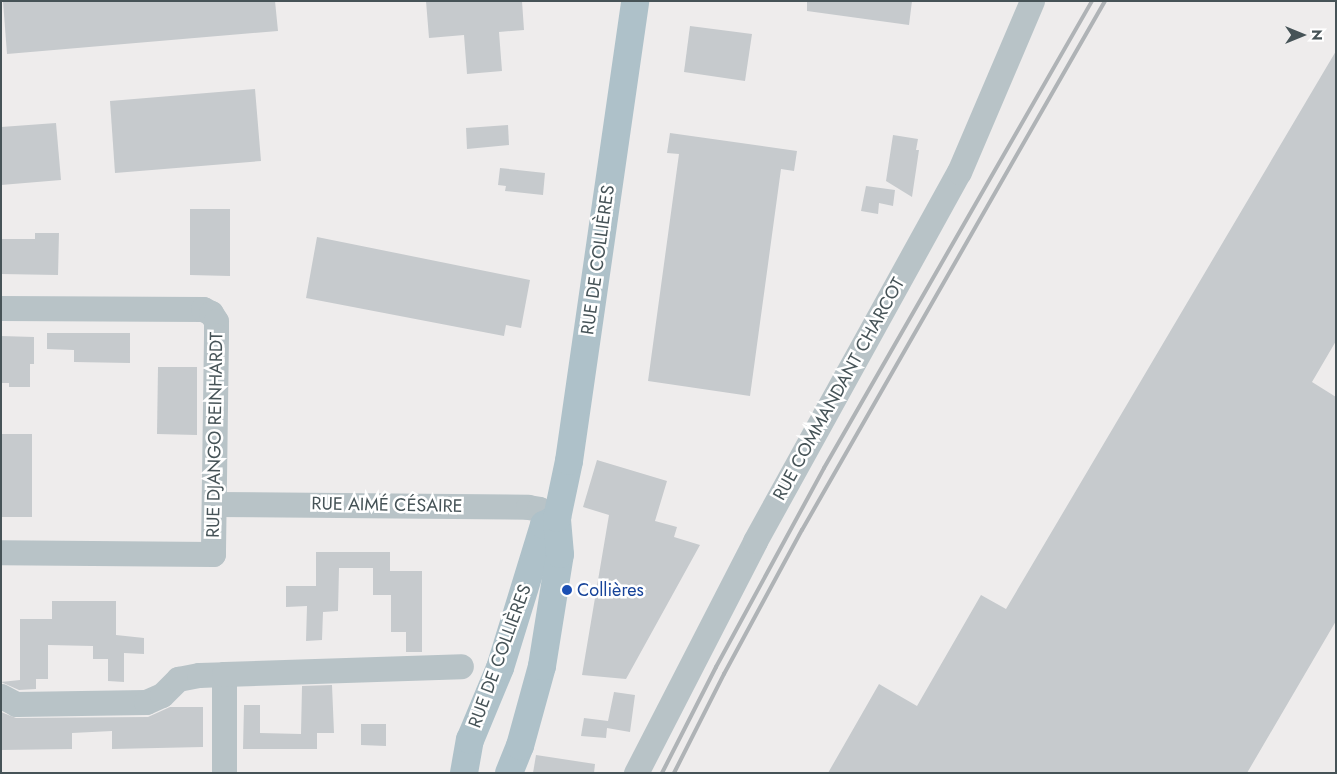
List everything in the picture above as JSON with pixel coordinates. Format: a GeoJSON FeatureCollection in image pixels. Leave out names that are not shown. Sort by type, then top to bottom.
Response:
{"type":"FeatureCollection","features":[{"type":"Feature","properties":{"kind":"main road","name":"RUE DE COLLIÈRES"},"geometry":{"type":"LineString","coordinates":[[509,773],[520,746],[542,666],[560,554],[557,518],[569,461],[635,1]]}},
{"type":"Feature","properties":{"kind":"main road","name":"RUE DE COLLIÈRES"},"geometry":{"type":"LineString","coordinates":[[464,773],[470,740],[500,668],[544,525],[557,518]]}},
{"type":"Feature","properties":{"kind":"street","name":"RUE COMMANDANT CHARCOT"},"geometry":{"type":"LineString","coordinates":[[636,773],[755,541],[959,172],[1032,1]]}},
{"type":"Feature","properties":{"kind":"street","name":"RUE DJANGO REINHARDT"},"geometry":{"type":"LineString","coordinates":[[1,308],[203,309],[211,313],[216,321],[213,554],[1,552]]}},
{"type":"Feature","properties":{"kind":"street","name":"RUE AIMÉ CÉSAIRE"},"geometry":{"type":"LineString","coordinates":[[214,504],[528,507],[539,509],[557,518]]}},
{"type":"Feature","properties":{"kind":"street"},"geometry":{"type":"LineString","coordinates":[[1,696],[16,704],[146,702],[162,695],[178,680],[199,674],[461,666]]}},
{"type":"Feature","properties":{"kind":"street"},"geometry":{"type":"LineString","coordinates":[[224,674],[224,773]]}},
{"type":"Feature","properties":{"kind":"building"},"geometry":{"type":"Polygon","coordinates":[[[3,1],[275,1],[278,31],[7,54],[3,1]]]}},
{"type":"Feature","properties":{"kind":"building"},"geometry":{"type":"Polygon","coordinates":[[[426,1],[522,1],[524,30],[499,32],[502,71],[467,74],[464,35],[429,38],[426,1]]]}},
{"type":"Feature","properties":{"kind":"building"},"geometry":{"type":"Polygon","coordinates":[[[807,1],[912,1],[909,25],[807,11],[807,1]]]}},
{"type":"Feature","properties":{"kind":"building"},"geometry":{"type":"Polygon","coordinates":[[[690,26],[752,34],[745,81],[684,72],[690,26]]]}},
{"type":"Feature","properties":{"kind":"building"},"geometry":{"type":"Polygon","coordinates":[[[1336,51],[1336,341],[1312,382],[1336,397],[1336,621],[1247,773],[828,773],[879,684],[917,706],[981,595],[1006,609],[1336,51]]]}},
{"type":"Feature","properties":{"kind":"building"},"geometry":{"type":"Polygon","coordinates":[[[255,89],[261,161],[115,173],[110,101],[255,89]]]}},
{"type":"Feature","properties":{"kind":"building"},"geometry":{"type":"Polygon","coordinates":[[[56,123],[61,180],[1,185],[1,127],[56,123]]]}},
{"type":"Feature","properties":{"kind":"building"},"geometry":{"type":"Polygon","coordinates":[[[508,125],[509,145],[467,149],[466,128],[508,125]]]}},
{"type":"Feature","properties":{"kind":"building"},"geometry":{"type":"Polygon","coordinates":[[[670,133],[797,151],[794,171],[781,169],[750,396],[648,381],[679,154],[667,153],[670,133]]]}},
{"type":"Feature","properties":{"kind":"building"},"geometry":{"type":"Polygon","coordinates":[[[893,135],[918,139],[916,150],[919,150],[912,197],[886,181],[893,135]]]}},
{"type":"Feature","properties":{"kind":"building"},"geometry":{"type":"Polygon","coordinates":[[[500,168],[545,173],[543,195],[505,191],[506,186],[498,185],[500,168]]]}},
{"type":"Feature","properties":{"kind":"building"},"geometry":{"type":"Polygon","coordinates":[[[866,186],[895,190],[893,206],[879,203],[878,214],[861,211],[866,186]]]}},
{"type":"Feature","properties":{"kind":"building"},"geometry":{"type":"Polygon","coordinates":[[[190,209],[230,209],[230,276],[190,275],[190,209]]]}},
{"type":"Feature","properties":{"kind":"building"},"geometry":{"type":"Polygon","coordinates":[[[35,233],[59,233],[58,275],[1,274],[1,239],[35,239],[35,233]]]}},
{"type":"Feature","properties":{"kind":"building"},"geometry":{"type":"Polygon","coordinates":[[[317,237],[530,280],[521,328],[506,325],[504,336],[306,298],[317,237]]]}},
{"type":"Feature","properties":{"kind":"building"},"geometry":{"type":"Polygon","coordinates":[[[47,333],[130,333],[130,363],[74,362],[74,350],[47,349],[47,333]]]}},
{"type":"Feature","properties":{"kind":"building"},"geometry":{"type":"Polygon","coordinates":[[[1,336],[34,337],[34,364],[30,364],[30,387],[9,387],[9,383],[1,383],[1,336]]]}},
{"type":"Feature","properties":{"kind":"building"},"geometry":{"type":"Polygon","coordinates":[[[158,367],[197,367],[197,435],[157,434],[158,367]]]}},
{"type":"Feature","properties":{"kind":"building"},"geometry":{"type":"Polygon","coordinates":[[[1,434],[32,434],[32,517],[1,517],[1,434]]]}},
{"type":"Feature","properties":{"kind":"building"},"geometry":{"type":"Polygon","coordinates":[[[597,460],[667,481],[655,521],[677,527],[674,537],[700,545],[626,679],[582,675],[609,515],[583,507],[597,460]]]}},
{"type":"Feature","properties":{"kind":"building"},"geometry":{"type":"Polygon","coordinates":[[[316,552],[390,552],[390,571],[422,571],[422,652],[406,652],[406,632],[391,632],[391,595],[373,595],[373,568],[339,568],[338,611],[323,612],[322,640],[306,641],[307,606],[286,607],[286,586],[316,586],[316,552]]]}},
{"type":"Feature","properties":{"kind":"building"},"geometry":{"type":"Polygon","coordinates":[[[52,601],[116,601],[116,635],[144,638],[144,654],[124,653],[124,682],[108,681],[108,659],[93,659],[93,646],[48,645],[48,679],[36,679],[36,689],[19,690],[1,682],[20,680],[20,619],[52,619],[52,601]]]}},
{"type":"Feature","properties":{"kind":"building"},"geometry":{"type":"Polygon","coordinates":[[[332,685],[334,733],[317,733],[317,749],[243,749],[244,705],[260,705],[260,733],[301,734],[302,686],[332,685]]]}},
{"type":"Feature","properties":{"kind":"building"},"geometry":{"type":"Polygon","coordinates":[[[614,692],[635,695],[630,732],[607,728],[606,738],[581,736],[584,718],[608,721],[614,692]]]}},
{"type":"Feature","properties":{"kind":"building"},"geometry":{"type":"Polygon","coordinates":[[[170,707],[203,707],[203,747],[112,749],[112,731],[72,733],[72,749],[1,750],[1,712],[16,718],[148,717],[170,707]]]}},
{"type":"Feature","properties":{"kind":"building"},"geometry":{"type":"Polygon","coordinates":[[[361,724],[386,724],[386,746],[361,745],[361,724]]]}},
{"type":"Feature","properties":{"kind":"building"},"geometry":{"type":"Polygon","coordinates":[[[536,755],[595,764],[594,773],[533,773],[536,755]]]}},
{"type":"Feature","properties":{"kind":"railway"},"geometry":{"type":"LineString","coordinates":[[662,773],[716,667],[824,468],[1092,1]]}},
{"type":"Feature","properties":{"kind":"railway"},"geometry":{"type":"LineString","coordinates":[[674,773],[724,674],[802,530],[1105,1]]}},
{"type":"Feature","properties":{"kind":"place","name":"Collières"},"geometry":{"type":"Point","coordinates":[567,590]}}]}
